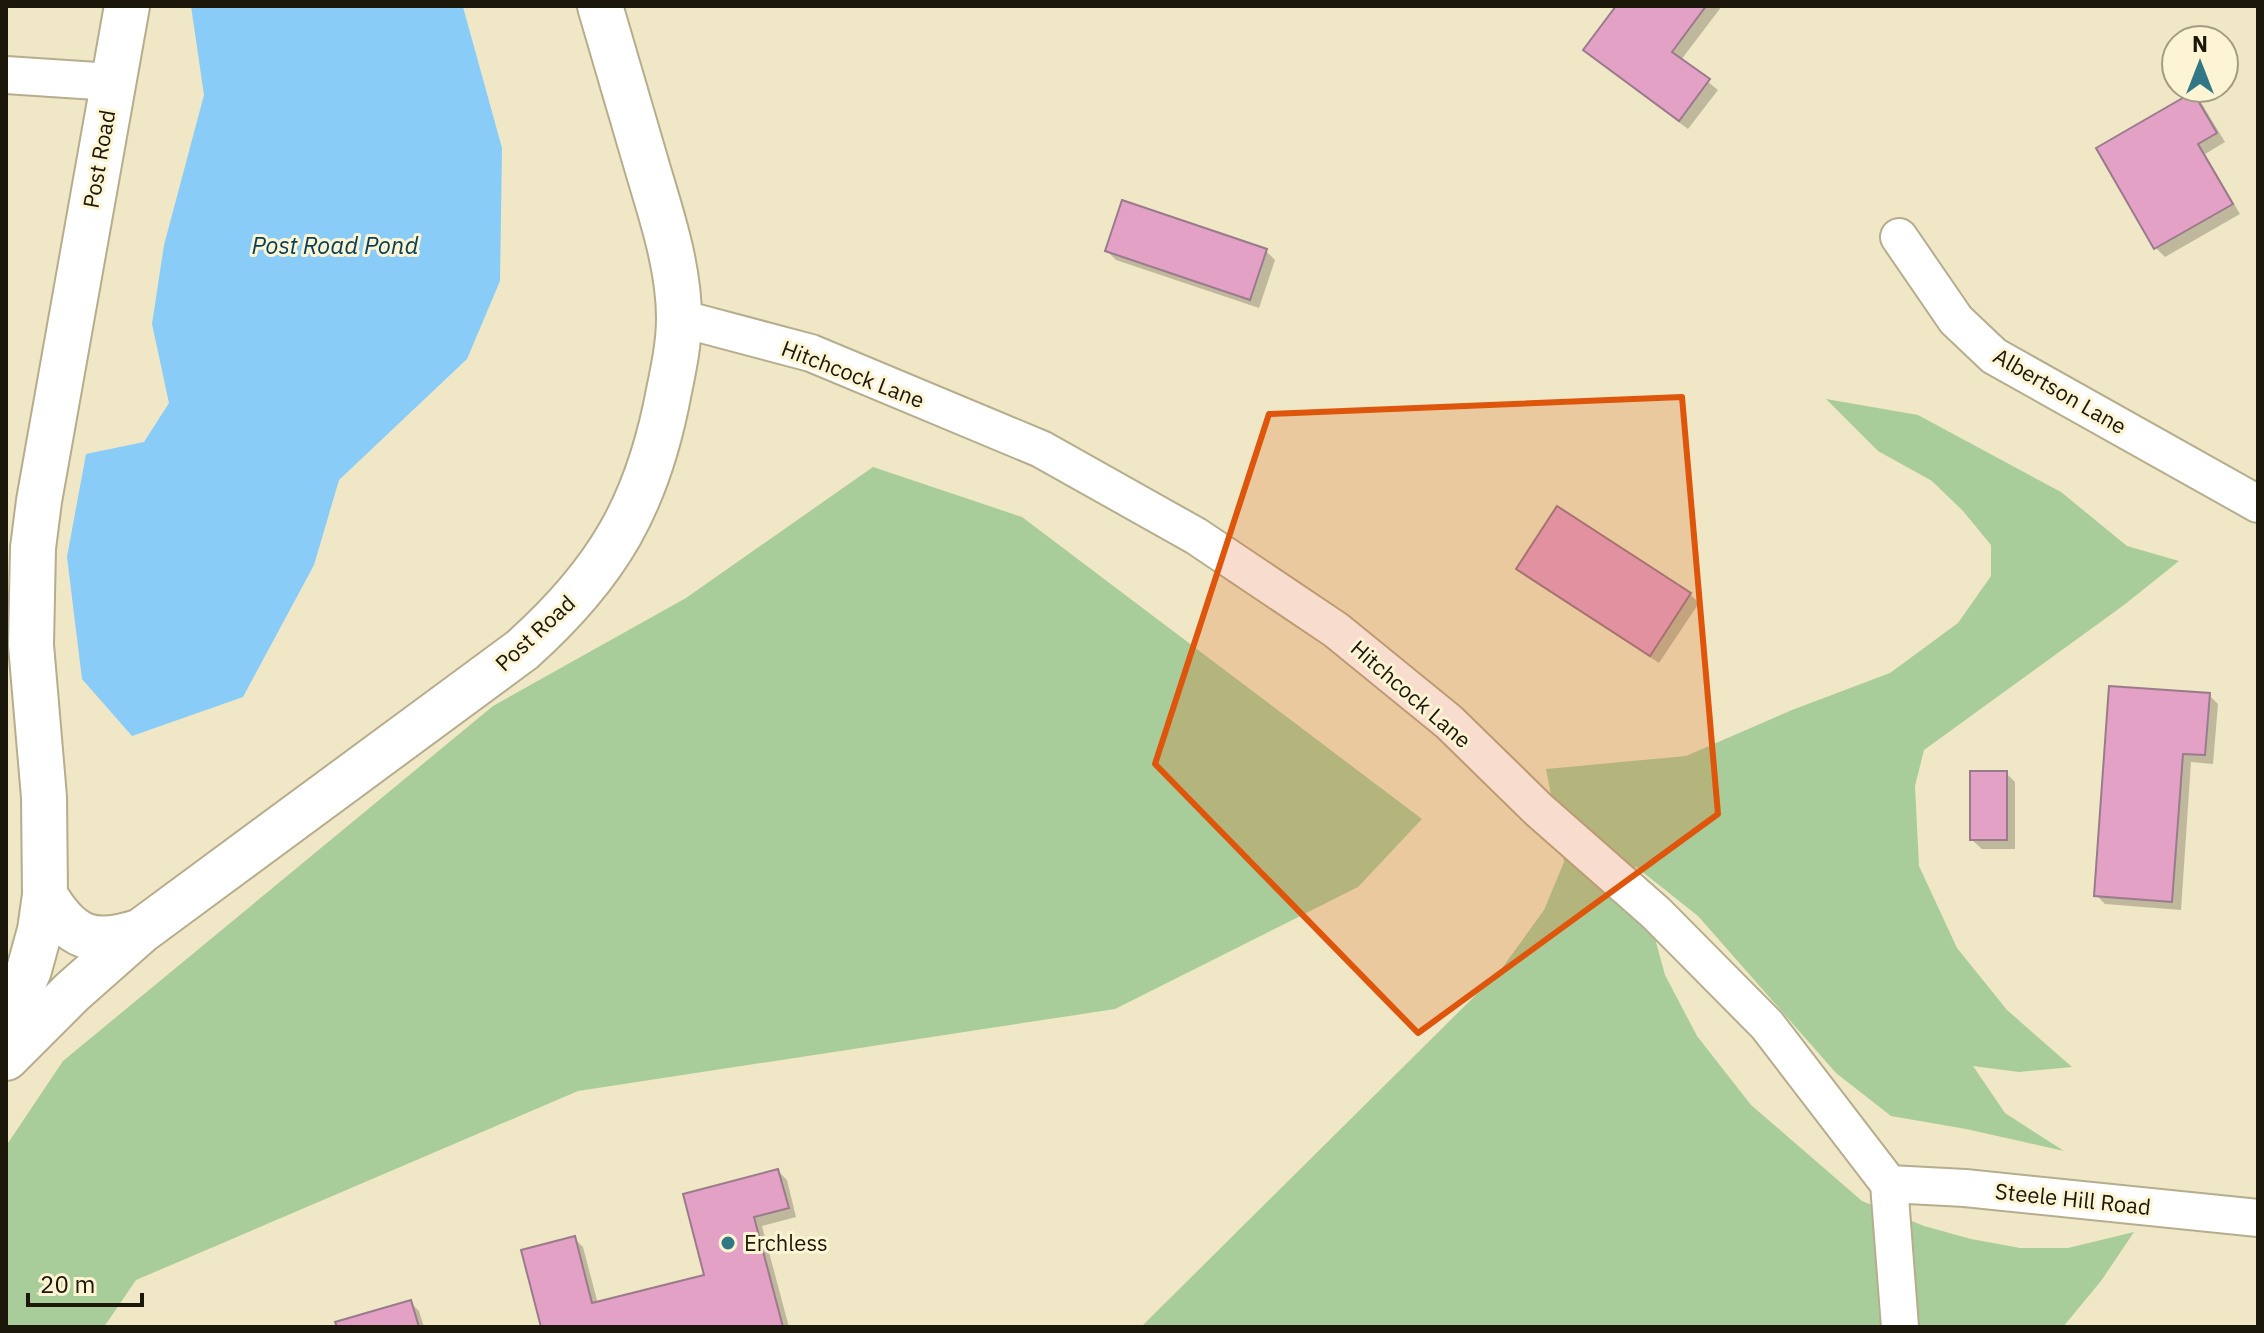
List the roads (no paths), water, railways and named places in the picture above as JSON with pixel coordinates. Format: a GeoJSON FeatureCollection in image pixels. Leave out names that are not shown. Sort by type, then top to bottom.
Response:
{"type":"FeatureCollection","features":[{"type":"Feature","properties":{"kind":"main road","name":"Post Road"},"geometry":{"type":"LineString","coordinates":[[6,1022],[29,970],[40,930],[45,895],[44,797],[31,645],[33,548],[127,6]]}},
{"type":"Feature","properties":{"kind":"main road","name":"Post Road"},"geometry":{"type":"LineString","coordinates":[[6,1058],[47,1016],[141,931],[512,657],[553,622],[603,563],[622,532],[650,467],[662,428],[679,318],[668,243],[600,6]]}},
{"type":"Feature","properties":{"kind":"main road"},"geometry":{"type":"LineString","coordinates":[[45,895],[69,928],[83,935],[118,939],[141,931]]}},
{"type":"Feature","properties":{"kind":"street"},"geometry":{"type":"LineString","coordinates":[[6,75],[112,82]]}},
{"type":"Feature","properties":{"kind":"street","name":"Albertson Lane"},"geometry":{"type":"LineString","coordinates":[[1899,237],[1956,320],[1994,356],[2258,504]]}},
{"type":"Feature","properties":{"kind":"street","name":"Hitchcock Lane"},"geometry":{"type":"LineString","coordinates":[[679,318],[811,353],[1041,449],[1196,536],[1336,630],[1449,722],[1539,810],[1668,924],[1767,1025],[1889,1184]]}},
{"type":"Feature","properties":{"kind":"street"},"geometry":{"type":"LineString","coordinates":[[1889,1184],[1900,1327]]}},
{"type":"Feature","properties":{"kind":"street","name":"Steele Hill Road"},"geometry":{"type":"LineString","coordinates":[[1889,1184],[1965,1188],[2258,1218]]}},
{"type":"Feature","properties":{"kind":"water","name":"Post Road Pond"},"geometry":{"type":"Polygon","coordinates":[[[191,6],[463,7],[502,148],[500,281],[467,359],[339,480],[314,565],[243,697],[132,736],[82,679],[67,557],[86,454],[144,442],[169,403],[152,324],[164,245],[204,95],[191,6]]]}},
{"type":"Feature","properties":{"kind":"place","name":"Erchless"},"geometry":{"type":"Point","coordinates":[728,1243]}}]}
